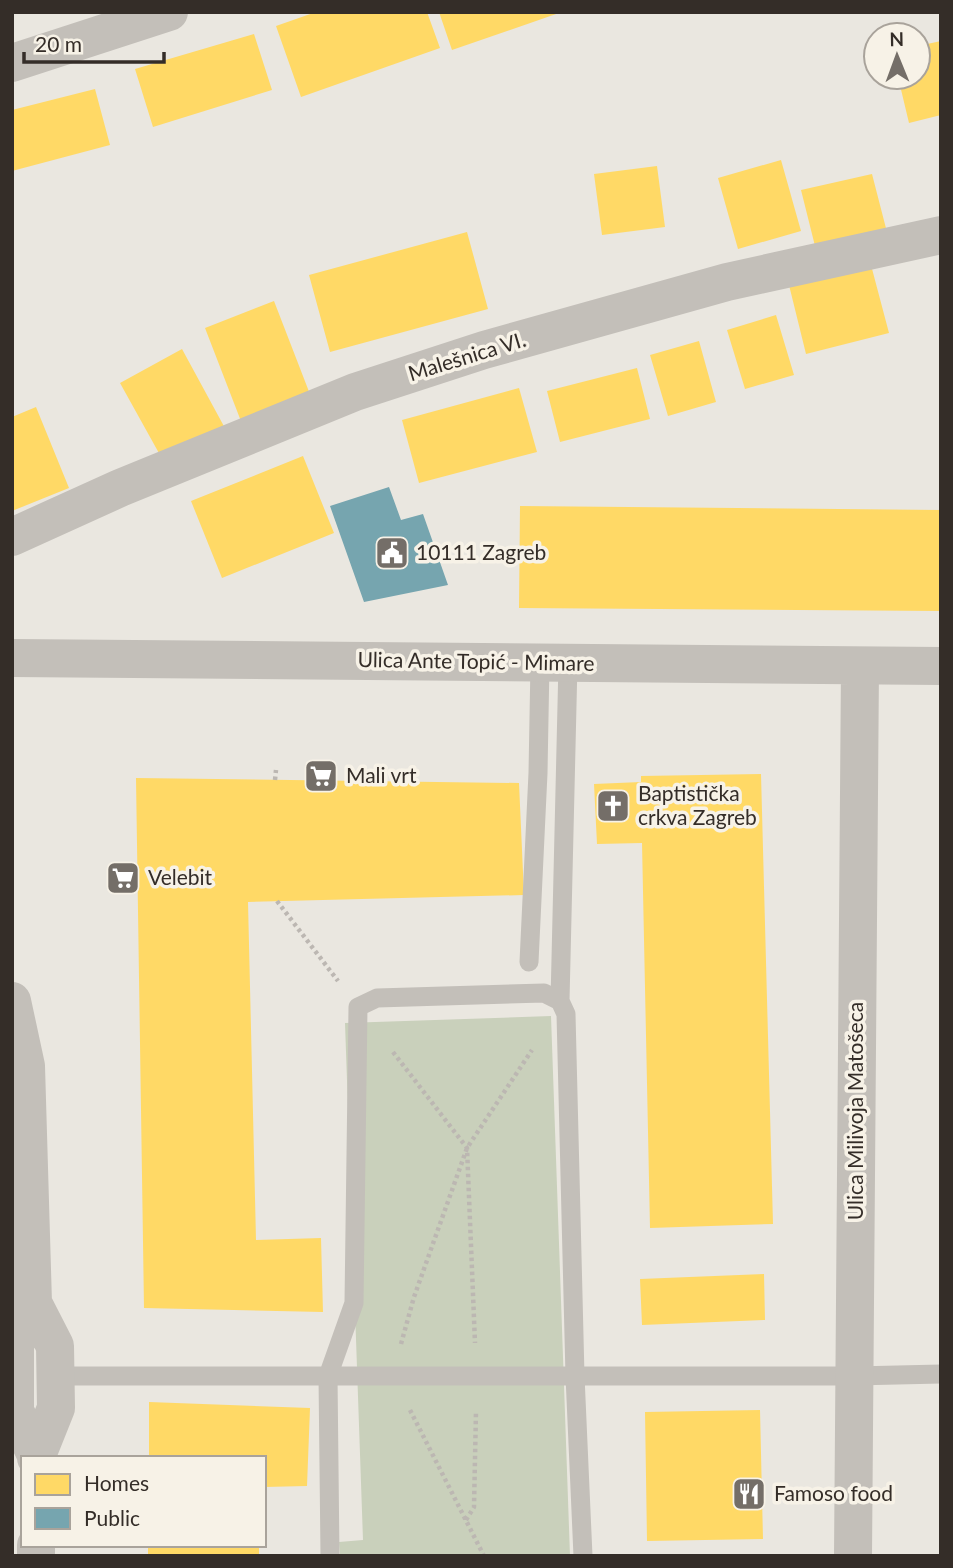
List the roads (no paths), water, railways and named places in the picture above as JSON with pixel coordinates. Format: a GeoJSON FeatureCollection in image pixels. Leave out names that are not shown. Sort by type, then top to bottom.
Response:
{"type":"FeatureCollection","features":[{"type":"Feature","properties":{"kind":"street"},"geometry":{"type":"LineString","coordinates":[[12,63],[169,12]]}},
{"type":"Feature","properties":{"kind":"street","name":"Malešnica VI."},"geometry":{"type":"LineString","coordinates":[[12,537],[120,488],[355,391],[484,350],[727,282],[941,234]]}},
{"type":"Feature","properties":{"kind":"street","name":"Ulica Ante Topić - Mimare"},"geometry":{"type":"LineString","coordinates":[[12,658],[941,666]]}},
{"type":"Feature","properties":{"kind":"street","name":"Ulica Milivoja Matošeca"},"geometry":{"type":"LineString","coordinates":[[853,1556],[860,666]]}},
{"type":"Feature","properties":{"kind":"street"},"geometry":{"type":"LineString","coordinates":[[12,1001],[26,1066],[33,1303],[55,1346],[56,1408],[36,1456]]}},
{"type":"Feature","properties":{"kind":"lane"},"geometry":{"type":"LineString","coordinates":[[529,962],[538,773],[554,663]]}},
{"type":"Feature","properties":{"kind":"lane"},"geometry":{"type":"LineString","coordinates":[[554,663],[563,1008],[583,1556]]}},
{"type":"Feature","properties":{"kind":"lane"},"geometry":{"type":"LineString","coordinates":[[330,1556],[328,1376],[354,1303],[358,1007],[377,998],[544,993],[563,1008]]}},
{"type":"Feature","properties":{"kind":"lane"},"geometry":{"type":"LineString","coordinates":[[69,1376],[941,1374]]}},
{"type":"Feature","properties":{"kind":"place","name":"10111 Zagreb"},"geometry":{"type":"Point","coordinates":[392,553]}},
{"type":"Feature","properties":{"kind":"place","name":"Mali vrt"},"geometry":{"type":"Point","coordinates":[321,776]}},
{"type":"Feature","properties":{"kind":"place","name":"Baptistička crkva Zagreb"},"geometry":{"type":"Point","coordinates":[613,806]}},
{"type":"Feature","properties":{"kind":"place","name":"Velebit"},"geometry":{"type":"Point","coordinates":[123,878]}},
{"type":"Feature","properties":{"kind":"place","name":"Famoso food"},"geometry":{"type":"Point","coordinates":[749,1494]}}]}
